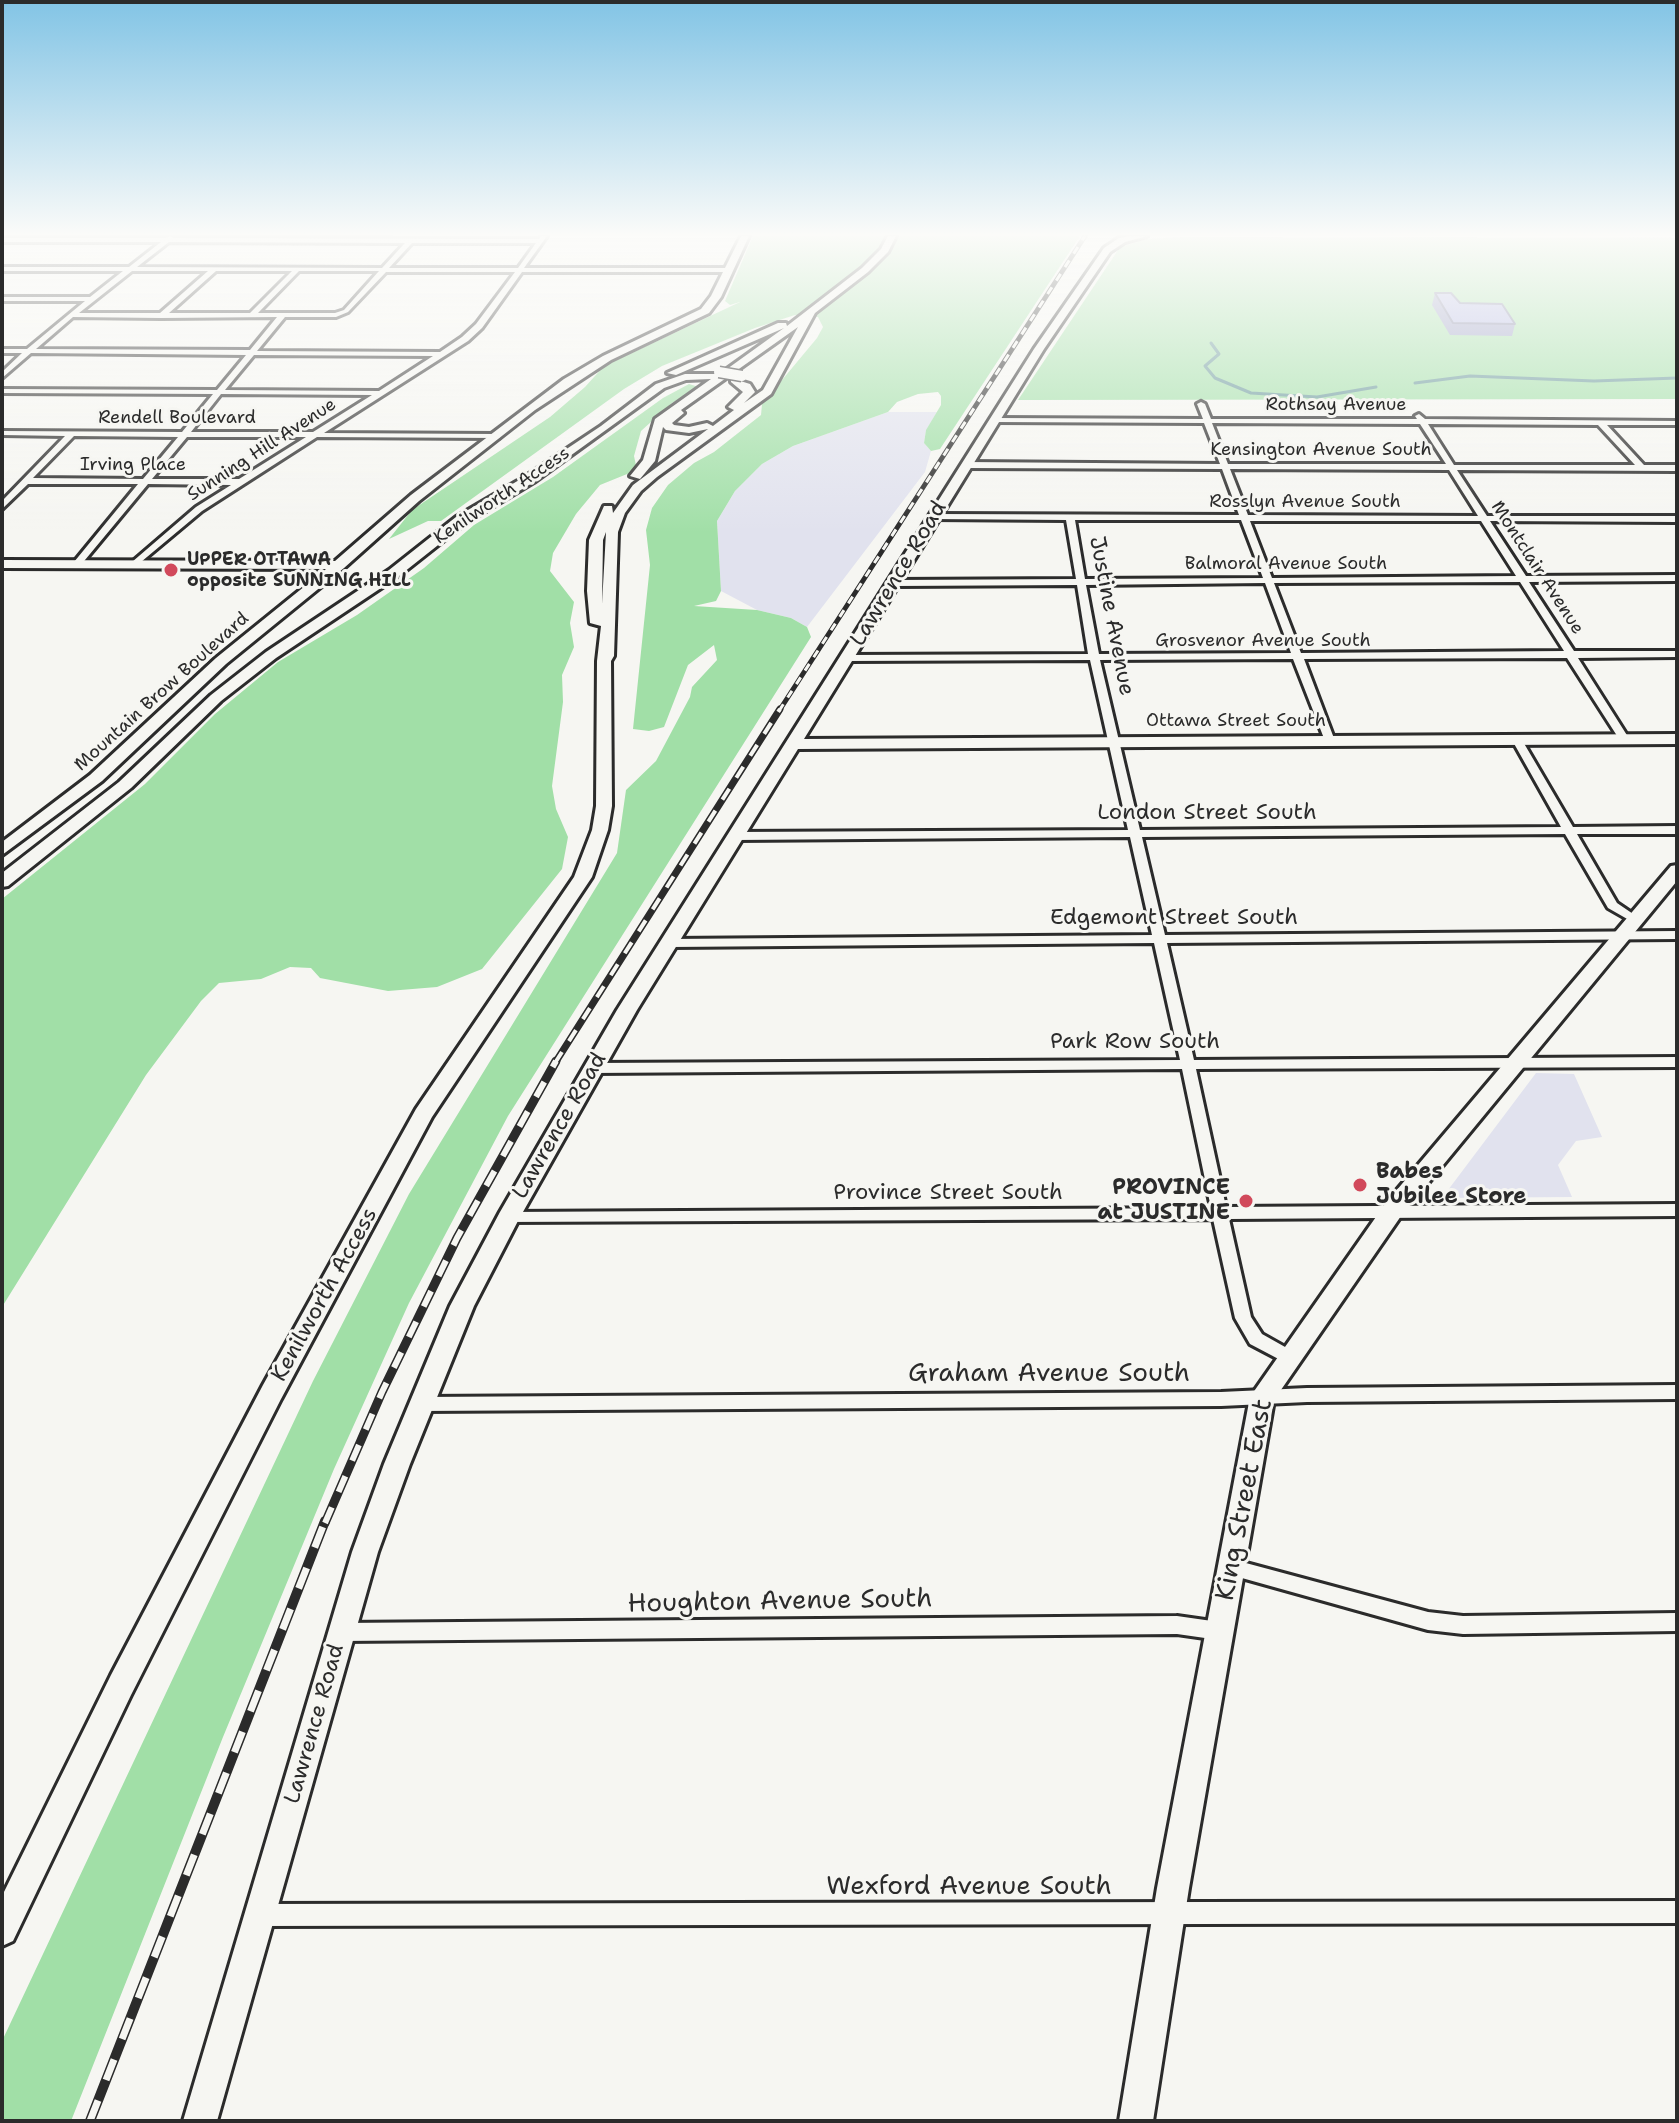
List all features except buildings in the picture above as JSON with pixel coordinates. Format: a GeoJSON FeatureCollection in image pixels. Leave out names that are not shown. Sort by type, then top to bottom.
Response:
{"type":"FeatureCollection","features":[{"type":"Feature","properties":{"kind":"main road","name":"Mountain Brow Boulevard"},"geometry":{"type":"LineString","coordinates":[[2,850],[96,778],[221,661],[339,565],[415,498],[568,381],[655,335]]}},
{"type":"Feature","properties":{"kind":"main road"},"geometry":{"type":"LineString","coordinates":[[641,390],[665,376],[762,335]]}},
{"type":"Feature","properties":{"kind":"main road"},"geometry":{"type":"LineString","coordinates":[[636,476],[649,461],[659,421],[781,335]]}},
{"type":"Feature","properties":{"kind":"main road"},"geometry":{"type":"LineString","coordinates":[[707,426],[679,430],[670,428],[666,422],[766,353],[785,335]]}},
{"type":"Feature","properties":{"kind":"main road","name":"Kenilworth Access"},"geometry":{"type":"LineString","coordinates":[[2,1930],[121,1685],[272,1392],[423,1114],[583,877],[600,830],[604,806],[604,661],[607,656],[612,532],[619,513],[637,488],[653,474],[771,387],[796,335]]}},
{"type":"Feature","properties":{"kind":"main road","name":"Lawrence Road"},"geometry":{"type":"LineString","coordinates":[[200,2121],[365,1552],[462,1306],[592,1068],[1048,335]]}},
{"type":"Feature","properties":{"kind":"main road","name":"Kenilworth Access"},"geometry":{"type":"LineString","coordinates":[[2,882],[125,785],[216,698],[271,655],[394,573],[461,520],[530,479],[668,382],[717,374]]}},
{"type":"Feature","properties":{"kind":"main road","name":"Kenilworth Access"},"geometry":{"type":"LineString","coordinates":[[588,437],[597,425],[641,390],[673,375],[717,374],[738,378],[749,388],[748,396],[636,476],[604,514],[596,540],[594,591],[599,657],[604,661]]}},
{"type":"Feature","properties":{"kind":"main road"},"geometry":{"type":"LineString","coordinates":[[738,378],[760,388],[758,399]]}},
{"type":"Feature","properties":{"kind":"main road"},"geometry":{"type":"LineString","coordinates":[[2,564],[339,565]]}},
{"type":"Feature","properties":{"kind":"main road","name":"Ottawa Street South"},"geometry":{"type":"LineString","coordinates":[[795,744],[1677,739]]}},
{"type":"Feature","properties":{"kind":"main road","name":"King Street East"},"geometry":{"type":"LineString","coordinates":[[1136,2121],[1169,1915],[1262,1397],[1393,1210],[1677,870]]}},
{"type":"Feature","properties":{"kind":"street"},"geometry":{"type":"LineString","coordinates":[[2,376],[48,335]]}},
{"type":"Feature","properties":{"kind":"street"},"geometry":{"type":"LineString","coordinates":[[77,564],[266,335]]}},
{"type":"Feature","properties":{"kind":"street","name":"Sunning Hill Avenue"},"geometry":{"type":"LineString","coordinates":[[135,564],[199,509],[469,335]]}},
{"type":"Feature","properties":{"kind":"street"},"geometry":{"type":"LineString","coordinates":[[2,351],[440,354]]}},
{"type":"Feature","properties":{"kind":"street"},"geometry":{"type":"LineString","coordinates":[[2,391],[380,393]]}},
{"type":"Feature","properties":{"kind":"street"},"geometry":{"type":"LineString","coordinates":[[1201,404],[1330,741]]}},
{"type":"Feature","properties":{"kind":"street","name":"Rothsay Avenue"},"geometry":{"type":"LineString","coordinates":[[995,420],[1421,419],[1677,423]]}},
{"type":"Feature","properties":{"kind":"street","name":"Montclair Avenue"},"geometry":{"type":"LineString","coordinates":[[1421,419],[1625,740]]}},
{"type":"Feature","properties":{"kind":"street"},"geometry":{"type":"LineString","coordinates":[[1600,422],[1642,468]]}},
{"type":"Feature","properties":{"kind":"street","name":"Rendell Boulevard"},"geometry":{"type":"LineString","coordinates":[[2,433],[496,436]]}},
{"type":"Feature","properties":{"kind":"street"},"geometry":{"type":"LineString","coordinates":[[2,506],[71,434]]}},
{"type":"Feature","properties":{"kind":"street","name":"Kensington Avenue South"},"geometry":{"type":"LineString","coordinates":[[966,465],[1677,468]]}},
{"type":"Feature","properties":{"kind":"street","name":"Irving Place"},"geometry":{"type":"LineString","coordinates":[[25,481],[240,482]]}},
{"type":"Feature","properties":{"kind":"street","name":"Rosslyn Avenue South"},"geometry":{"type":"LineString","coordinates":[[934,517],[1677,519]]}},
{"type":"Feature","properties":{"kind":"street","name":"Justine Avenue"},"geometry":{"type":"LineString","coordinates":[[1070,517],[1094,657],[1243,1318],[1256,1339],[1288,1357]]}},
{"type":"Feature","properties":{"kind":"street","name":"Balmoral Avenue South"},"geometry":{"type":"LineString","coordinates":[[895,583],[1677,578]]}},
{"type":"Feature","properties":{"kind":"street","name":"Grosvenor Avenue South"},"geometry":{"type":"LineString","coordinates":[[848,658],[1677,654]]}},
{"type":"Feature","properties":{"kind":"street"},"geometry":{"type":"LineString","coordinates":[[1517,740],[1612,905],[1630,927]]}},
{"type":"Feature","properties":{"kind":"street","name":"London Street South"},"geometry":{"type":"LineString","coordinates":[[736,836],[1677,830]]}},
{"type":"Feature","properties":{"kind":"street","name":"Edgemont Street South"},"geometry":{"type":"LineString","coordinates":[[671,943],[1158,938],[1630,927],[1677,935]]}},
{"type":"Feature","properties":{"kind":"street","name":"Park Row South"},"geometry":{"type":"LineString","coordinates":[[592,1068],[1677,1062]]}},
{"type":"Feature","properties":{"kind":"street","name":"Province Street South"},"geometry":{"type":"LineString","coordinates":[[508,1218],[1677,1210]]}},
{"type":"Feature","properties":{"kind":"street","name":"Graham Avenue South"},"geometry":{"type":"LineString","coordinates":[[421,1404],[1677,1392]]}},
{"type":"Feature","properties":{"kind":"street"},"geometry":{"type":"LineString","coordinates":[[1231,1567],[1428,1621],[1463,1625],[1677,1622]]}},
{"type":"Feature","properties":{"kind":"street","name":"Houghton Avenue South"},"geometry":{"type":"LineString","coordinates":[[341,1632],[1177,1625],[1219,1631]]}},
{"type":"Feature","properties":{"kind":"street","name":"Wexford Avenue South"},"geometry":{"type":"LineString","coordinates":[[260,1915],[1677,1912]]}},
{"type":"Feature","properties":{"kind":"shaded area"},"geometry":{"type":"Polygon","coordinates":[[[888,412],[937,412],[926,431],[924,443],[931,451],[925,472],[807,627],[791,618],[757,610],[721,591],[717,521],[735,491],[762,464],[793,446],[888,412]]]}},
{"type":"Feature","properties":{"kind":"shaded area"},"geometry":{"type":"Polygon","coordinates":[[[1536,1073],[1574,1074],[1602,1137],[1576,1141],[1558,1165],[1572,1197],[1442,1198],[1536,1073]]]}},
{"type":"Feature","properties":{"kind":"green space"},"geometry":{"type":"Polygon","coordinates":[[[670,335],[738,335],[662,366],[624,389],[441,521],[428,521],[389,539],[412,510],[550,417],[604,366],[670,335]]]}},
{"type":"Feature","properties":{"kind":"green space"},"geometry":{"type":"Polygon","coordinates":[[[819,335],[1015,335],[940,449],[931,451],[924,443],[926,430],[941,405],[941,396],[938,392],[918,394],[897,402],[888,412],[793,446],[762,464],[735,491],[717,521],[721,591],[716,601],[694,606],[757,610],[791,618],[807,627],[811,637],[508,1116],[409,1303],[334,1469],[223,1737],[71,2121],[2,2121],[2,2041],[313,1381],[409,1194],[617,853],[626,790],[656,761],[690,697],[692,687],[717,660],[714,645],[688,665],[664,727],[649,731],[633,729],[650,565],[646,530],[652,508],[668,485],[761,415],[762,404],[819,335]]]}},
{"type":"Feature","properties":{"kind":"green space"},"geometry":{"type":"Polygon","coordinates":[[[1061,335],[1677,335],[1677,399],[1018,400],[1061,335]]]}},
{"type":"Feature","properties":{"kind":"green space"},"geometry":{"type":"Polygon","coordinates":[[[689,384],[699,387],[672,403],[641,431],[634,456],[637,470],[600,485],[576,514],[553,553],[550,571],[574,602],[570,623],[574,647],[562,675],[563,702],[552,786],[556,809],[568,837],[562,869],[482,969],[437,987],[388,991],[320,978],[311,968],[290,967],[261,979],[219,983],[201,1001],[146,1075],[2,1307],[2,899],[145,784],[215,714],[278,662],[357,615],[424,568],[474,525],[553,477],[663,398],[689,384]]]}},
{"type":"Feature","properties":{"kind":"waterway"},"geometry":{"type":"LineString","coordinates":[[1211,343],[1219,354],[1205,366],[1215,378],[1251,393],[1317,397],[1376,387]]}},
{"type":"Feature","properties":{"kind":"waterway"},"geometry":{"type":"LineString","coordinates":[[1415,383],[1470,376],[1594,381],[1677,378]]}},
{"type":"Feature","properties":{"kind":"railway"},"geometry":{"type":"LineString","coordinates":[[779,711],[1021,335]]}},
{"type":"Feature","properties":{"kind":"railway"},"geometry":{"type":"LineString","coordinates":[[555,1063],[780,709]]}},
{"type":"Feature","properties":{"kind":"railway"},"geometry":{"type":"LineString","coordinates":[[325,1523],[382,1392],[457,1238],[556,1061]]}},
{"type":"Feature","properties":{"kind":"railway"},"geometry":{"type":"LineString","coordinates":[[90,2121],[325,1521]]}},
{"type":"Feature","properties":{"kind":"place","name":"UPPER OTTAWA opposite SUNNING HILL"},"geometry":{"type":"Point","coordinates":[171,570]}},
{"type":"Feature","properties":{"kind":"place","name":"Babes Jubilee Store"},"geometry":{"type":"Point","coordinates":[1360,1185]}},
{"type":"Feature","properties":{"kind":"place","name":"PROVINCE at JUSTINE"},"geometry":{"type":"Point","coordinates":[1246,1201]}}]}
